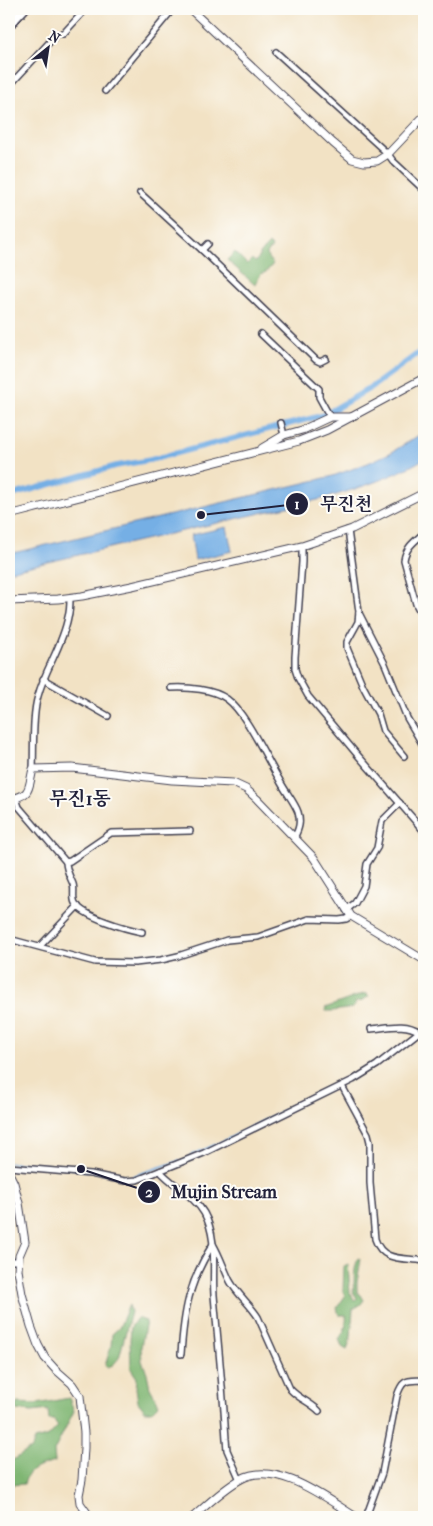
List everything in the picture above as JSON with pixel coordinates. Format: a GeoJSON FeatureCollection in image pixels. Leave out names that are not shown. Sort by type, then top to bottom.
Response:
{"type":"FeatureCollection","features":[{"type":"Feature","properties":{"kind":"main road"},"geometry":{"type":"LineString","coordinates":[[9,25],[24,9]]}},
{"type":"Feature","properties":{"kind":"street"},"geometry":{"type":"LineString","coordinates":[[9,86],[56,34],[63,34],[86,9]]}},
{"type":"Feature","properties":{"kind":"street"},"geometry":{"type":"LineString","coordinates":[[105,91],[173,9]]}},
{"type":"Feature","properties":{"kind":"street"},"geometry":{"type":"LineString","coordinates":[[190,9],[352,159],[364,162],[377,161],[388,154],[424,116]]}},
{"type":"Feature","properties":{"kind":"street"},"geometry":{"type":"LineString","coordinates":[[276,52],[388,154],[424,190]]}},
{"type":"Feature","properties":{"kind":"street"},"geometry":{"type":"LineString","coordinates":[[140,193],[316,360],[320,362],[326,360]]}},
{"type":"Feature","properties":{"kind":"street"},"geometry":{"type":"LineString","coordinates":[[202,250],[208,244]]}},
{"type":"Feature","properties":{"kind":"street"},"geometry":{"type":"LineString","coordinates":[[261,334],[319,389],[319,397],[329,414]]}},
{"type":"Feature","properties":{"kind":"street"},"geometry":{"type":"LineString","coordinates":[[9,515],[299,441],[354,417],[424,378]]}},
{"type":"Feature","properties":{"kind":"street"},"geometry":{"type":"LineString","coordinates":[[255,452],[284,433],[302,430],[329,414],[354,417]]}},
{"type":"Feature","properties":{"kind":"street"},"geometry":{"type":"LineString","coordinates":[[281,423],[284,433]]}},
{"type":"Feature","properties":{"kind":"street"},"geometry":{"type":"LineString","coordinates":[[9,601],[70,598],[132,586],[302,546],[348,530],[424,493]]}},
{"type":"Feature","properties":{"kind":"street"},"geometry":{"type":"LineString","coordinates":[[348,530],[359,612],[358,622],[346,642],[347,648],[363,686],[378,714],[383,731],[404,756]]}},
{"type":"Feature","properties":{"kind":"street"},"geometry":{"type":"LineString","coordinates":[[424,533],[408,547],[404,560],[416,604],[424,619]]}},
{"type":"Feature","properties":{"kind":"street"},"geometry":{"type":"LineString","coordinates":[[302,546],[295,656],[295,669],[298,678],[308,696],[424,831]]}},
{"type":"Feature","properties":{"kind":"street"},"geometry":{"type":"LineString","coordinates":[[70,598],[67,624],[43,679],[36,703],[33,769],[28,789],[26,794],[12,799],[66,862],[74,887],[75,903],[86,912],[109,923],[142,932]]}},
{"type":"Feature","properties":{"kind":"street"},"geometry":{"type":"LineString","coordinates":[[359,612],[385,664],[407,718],[424,747]]}},
{"type":"Feature","properties":{"kind":"street"},"geometry":{"type":"LineString","coordinates":[[43,679],[108,716]]}},
{"type":"Feature","properties":{"kind":"street"},"geometry":{"type":"LineString","coordinates":[[171,688],[218,694],[235,706],[297,810],[299,827],[294,838]]}},
{"type":"Feature","properties":{"kind":"street"},"geometry":{"type":"LineString","coordinates":[[33,769],[72,768],[172,780],[234,783],[246,789],[314,858],[351,916],[424,960]]}},
{"type":"Feature","properties":{"kind":"street"},"geometry":{"type":"LineString","coordinates":[[346,910],[354,902],[364,886],[367,864],[377,848],[382,821],[400,803]]}},
{"type":"Feature","properties":{"kind":"street"},"geometry":{"type":"LineString","coordinates":[[66,862],[111,833],[190,830]]}},
{"type":"Feature","properties":{"kind":"street"},"geometry":{"type":"LineString","coordinates":[[40,946],[78,906]]}},
{"type":"Feature","properties":{"kind":"street"},"geometry":{"type":"LineString","coordinates":[[9,939],[40,946],[83,960],[134,963],[178,956],[227,940],[258,937],[309,919],[339,920],[351,916]]}},
{"type":"Feature","properties":{"kind":"street"},"geometry":{"type":"LineString","coordinates":[[371,1029],[405,1026],[414,1028],[419,1032]]}},
{"type":"Feature","properties":{"kind":"street"},"geometry":{"type":"LineString","coordinates":[[9,1167],[91,1174],[124,1181],[137,1180],[204,1153],[342,1086],[377,1066],[424,1028]]}},
{"type":"Feature","properties":{"kind":"street"},"geometry":{"type":"LineString","coordinates":[[342,1086],[368,1134],[370,1142],[371,1192],[375,1239],[378,1247],[382,1252],[395,1258],[424,1262]]}},
{"type":"Feature","properties":{"kind":"street"},"geometry":{"type":"LineString","coordinates":[[160,1172],[198,1204],[208,1224],[213,1244],[214,1292],[227,1450],[240,1480]]}},
{"type":"Feature","properties":{"kind":"street"},"geometry":{"type":"LineString","coordinates":[[9,1173],[14,1183],[19,1203],[25,1242],[18,1261],[19,1281],[38,1345],[45,1358],[72,1384],[80,1396],[84,1426],[84,1448],[79,1495],[80,1503],[90,1517]]}},
{"type":"Feature","properties":{"kind":"street"},"geometry":{"type":"LineString","coordinates":[[181,1354],[183,1322],[191,1289],[213,1244]]}},
{"type":"Feature","properties":{"kind":"street"},"geometry":{"type":"LineString","coordinates":[[213,1244],[220,1255],[231,1282],[258,1317],[290,1389],[297,1397],[312,1404],[319,1411]]}},
{"type":"Feature","properties":{"kind":"street"},"geometry":{"type":"LineString","coordinates":[[9,1261],[18,1261]]}},
{"type":"Feature","properties":{"kind":"street"},"geometry":{"type":"LineString","coordinates":[[366,1517],[382,1473],[401,1386],[408,1381],[424,1380]]}},
{"type":"Feature","properties":{"kind":"street"},"geometry":{"type":"LineString","coordinates":[[193,1517],[240,1480],[259,1474],[288,1478],[301,1483],[356,1517]]}},
{"type":"Feature","properties":{"kind":"green space"},"geometry":{"type":"Polygon","coordinates":[[[269,244],[272,247],[267,254],[273,264],[266,272],[261,274],[255,285],[227,260],[235,252],[247,264],[252,259],[255,262],[269,244]]]}},
{"type":"Feature","properties":{"kind":"green space"},"geometry":{"type":"Polygon","coordinates":[[[366,993],[369,996],[362,1001],[356,1002],[353,1008],[326,1011],[325,1008],[366,993]]]}},
{"type":"Feature","properties":{"kind":"green space"},"geometry":{"type":"Polygon","coordinates":[[[359,1258],[361,1259],[357,1292],[364,1300],[353,1309],[351,1337],[347,1350],[342,1347],[339,1339],[345,1328],[346,1315],[339,1315],[337,1308],[345,1296],[343,1291],[344,1266],[348,1264],[350,1293],[355,1300],[357,1298],[353,1292],[355,1269],[359,1258]]]}},
{"type":"Feature","properties":{"kind":"green space"},"geometry":{"type":"Polygon","coordinates":[[[129,1305],[131,1312],[119,1358],[113,1365],[107,1367],[105,1366],[111,1346],[112,1334],[119,1328],[129,1305]]]}},
{"type":"Feature","properties":{"kind":"green space"},"geometry":{"type":"Polygon","coordinates":[[[137,1318],[146,1321],[141,1347],[142,1361],[150,1388],[159,1404],[152,1411],[145,1411],[138,1402],[137,1378],[131,1369],[131,1327],[137,1318]]]}},
{"type":"Feature","properties":{"kind":"green space"},"geometry":{"type":"Polygon","coordinates":[[[69,1398],[74,1411],[54,1451],[55,1462],[32,1471],[24,1484],[9,1485],[9,1460],[13,1460],[32,1448],[35,1440],[49,1436],[58,1426],[54,1420],[49,1420],[48,1410],[32,1412],[16,1410],[17,1403],[37,1404],[69,1398]]]}},
{"type":"Feature","properties":{"kind":"water"},"geometry":{"type":"Polygon","coordinates":[[[424,432],[424,459],[376,482],[326,498],[9,571],[9,554],[333,476],[392,452],[424,432]]]}},
{"type":"Feature","properties":{"kind":"water"},"geometry":{"type":"Polygon","coordinates":[[[227,527],[232,551],[195,560],[191,535],[227,527]]]}},
{"type":"Feature","properties":{"kind":"waterway"},"geometry":{"type":"LineString","coordinates":[[9,496],[116,466],[150,460],[324,415],[372,387],[424,349]]}},
{"type":"Feature","properties":{"kind":"waterway"},"geometry":{"type":"LineString","coordinates":[[190,1156],[228,1139],[327,1088]]}},
{"type":"Feature","properties":{"kind":"waterway"},"geometry":{"type":"LineString","coordinates":[[133,1176],[179,1161]]}},
{"type":"Feature","properties":{"kind":"waterway"},"geometry":{"type":"LineString","coordinates":[[9,1163],[46,1165]]}},
{"type":"Feature","properties":{"kind":"waterway"},"geometry":{"type":"LineString","coordinates":[[55,1166],[125,1176]]}},
{"type":"Feature","properties":{"kind":"tram line"},"geometry":{"type":"LineString","coordinates":[[9,15],[15,9]]}},
{"type":"Feature","properties":{"kind":"tram line"},"geometry":{"type":"LineString","coordinates":[[9,33],[31,9]]}},
{"type":"Feature","properties":{"kind":"place","name":"무진천"},"geometry":{"type":"Point","coordinates":[201,515]}},
{"type":"Feature","properties":{"kind":"place","name":"Mujin Stream"},"geometry":{"type":"Point","coordinates":[81,1169]}},
{"type":"Feature","properties":{"kind":"district","name":"무진1동"},"geometry":{"type":"Point","coordinates":[80,799]}}]}
